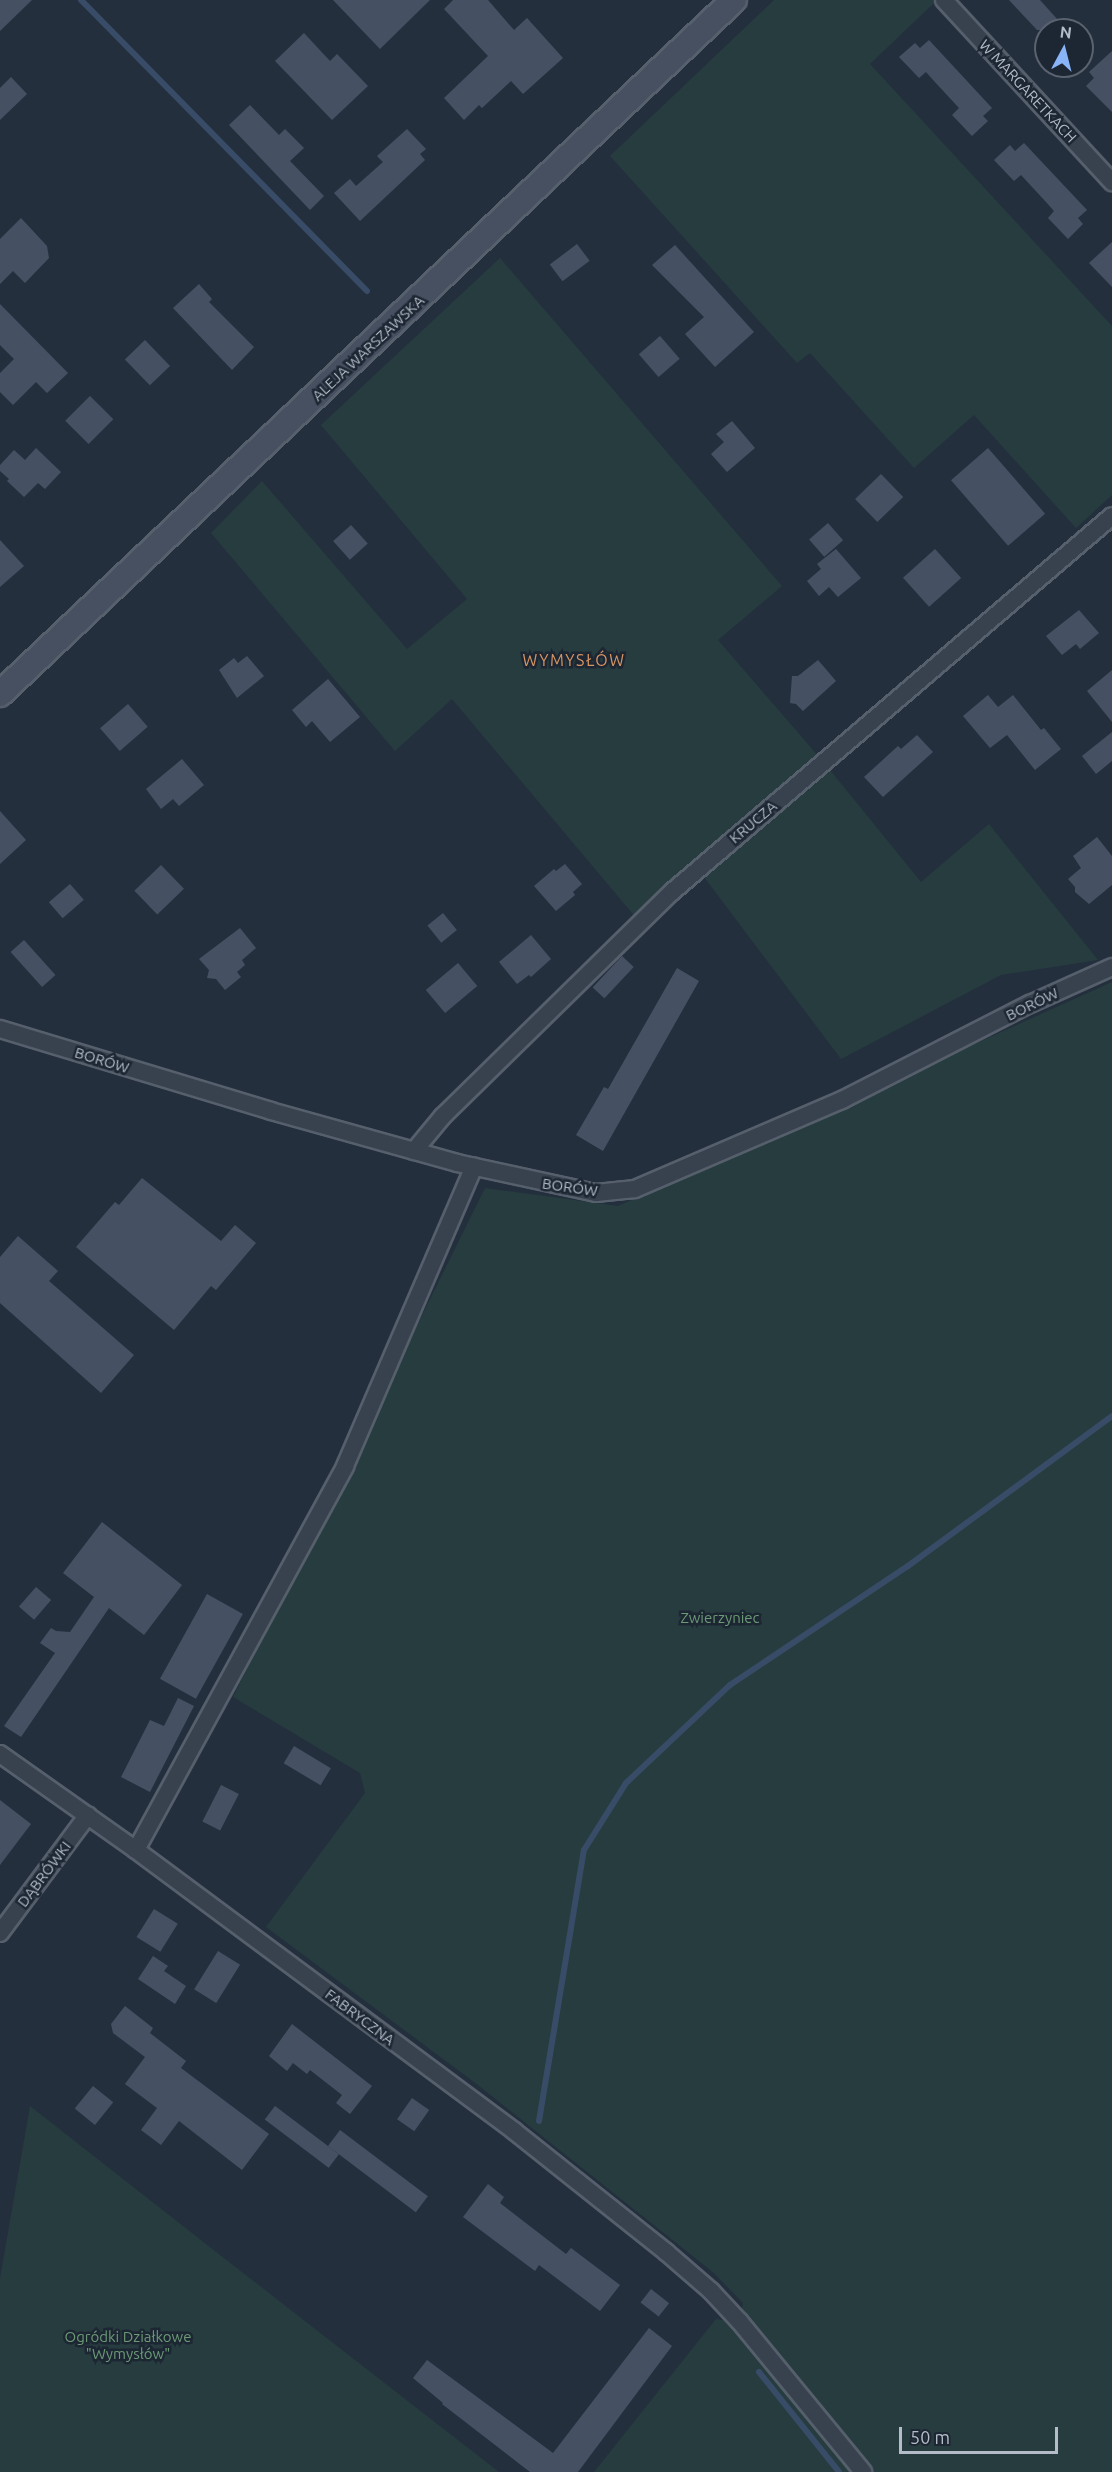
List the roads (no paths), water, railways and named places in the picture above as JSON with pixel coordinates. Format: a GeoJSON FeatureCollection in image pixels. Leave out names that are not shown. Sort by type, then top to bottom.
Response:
{"type":"FeatureCollection","features":[{"type":"Feature","properties":{"kind":"street","name":"ALEJA WARSZAWSKA"},"geometry":{"type":"LineString","coordinates":[[0,694],[734,0]]}},
{"type":"Feature","properties":{"kind":"street","name":"W MARGARETKACH"},"geometry":{"type":"LineString","coordinates":[[944,0],[1112,182]]}},
{"type":"Feature","properties":{"kind":"street","name":"KRUCZA"},"geometry":{"type":"LineString","coordinates":[[414,1151],[443,1116],[673,891],[1112,516]]}},
{"type":"Feature","properties":{"kind":"street","name":"BORÓW"},"geometry":{"type":"LineString","coordinates":[[0,1029],[271,1111],[414,1151],[474,1167],[596,1193],[635,1189],[842,1100],[1030,1004],[1112,967]]}},
{"type":"Feature","properties":{"kind":"street"},"geometry":{"type":"LineString","coordinates":[[136,1850],[345,1466],[474,1167]]}},
{"type":"Feature","properties":{"kind":"street","name":"FABRYCZNA"},"geometry":{"type":"LineString","coordinates":[[0,1754],[136,1850],[514,2131],[711,2291],[863,2472]]}},
{"type":"Feature","properties":{"kind":"street","name":"DĄBRÓWKI"},"geometry":{"type":"LineString","coordinates":[[0,1933],[88,1815]]}},
{"type":"Feature","properties":{"kind":"waterway"},"geometry":{"type":"LineString","coordinates":[[81,0],[367,291]]}},
{"type":"Feature","properties":{"kind":"waterway"},"geometry":{"type":"LineString","coordinates":[[539,2121],[584,1850],[626,1783],[730,1685],[908,1566],[1112,1416]]}},
{"type":"Feature","properties":{"kind":"waterway"},"geometry":{"type":"LineString","coordinates":[[759,2372],[839,2472]]}},
{"type":"Feature","properties":{"kind":"district","name":"WYMYSŁÓW"},"geometry":{"type":"Point","coordinates":[574,660]}},
{"type":"Feature","properties":{"kind":"park label","name":"Zwierzyniec"},"geometry":{"type":"Point","coordinates":[720,1618]}},
{"type":"Feature","properties":{"kind":"park label","name":"Ogródki Działkowe \"Wymysłów\""},"geometry":{"type":"Point","coordinates":[128,2344]}}]}
